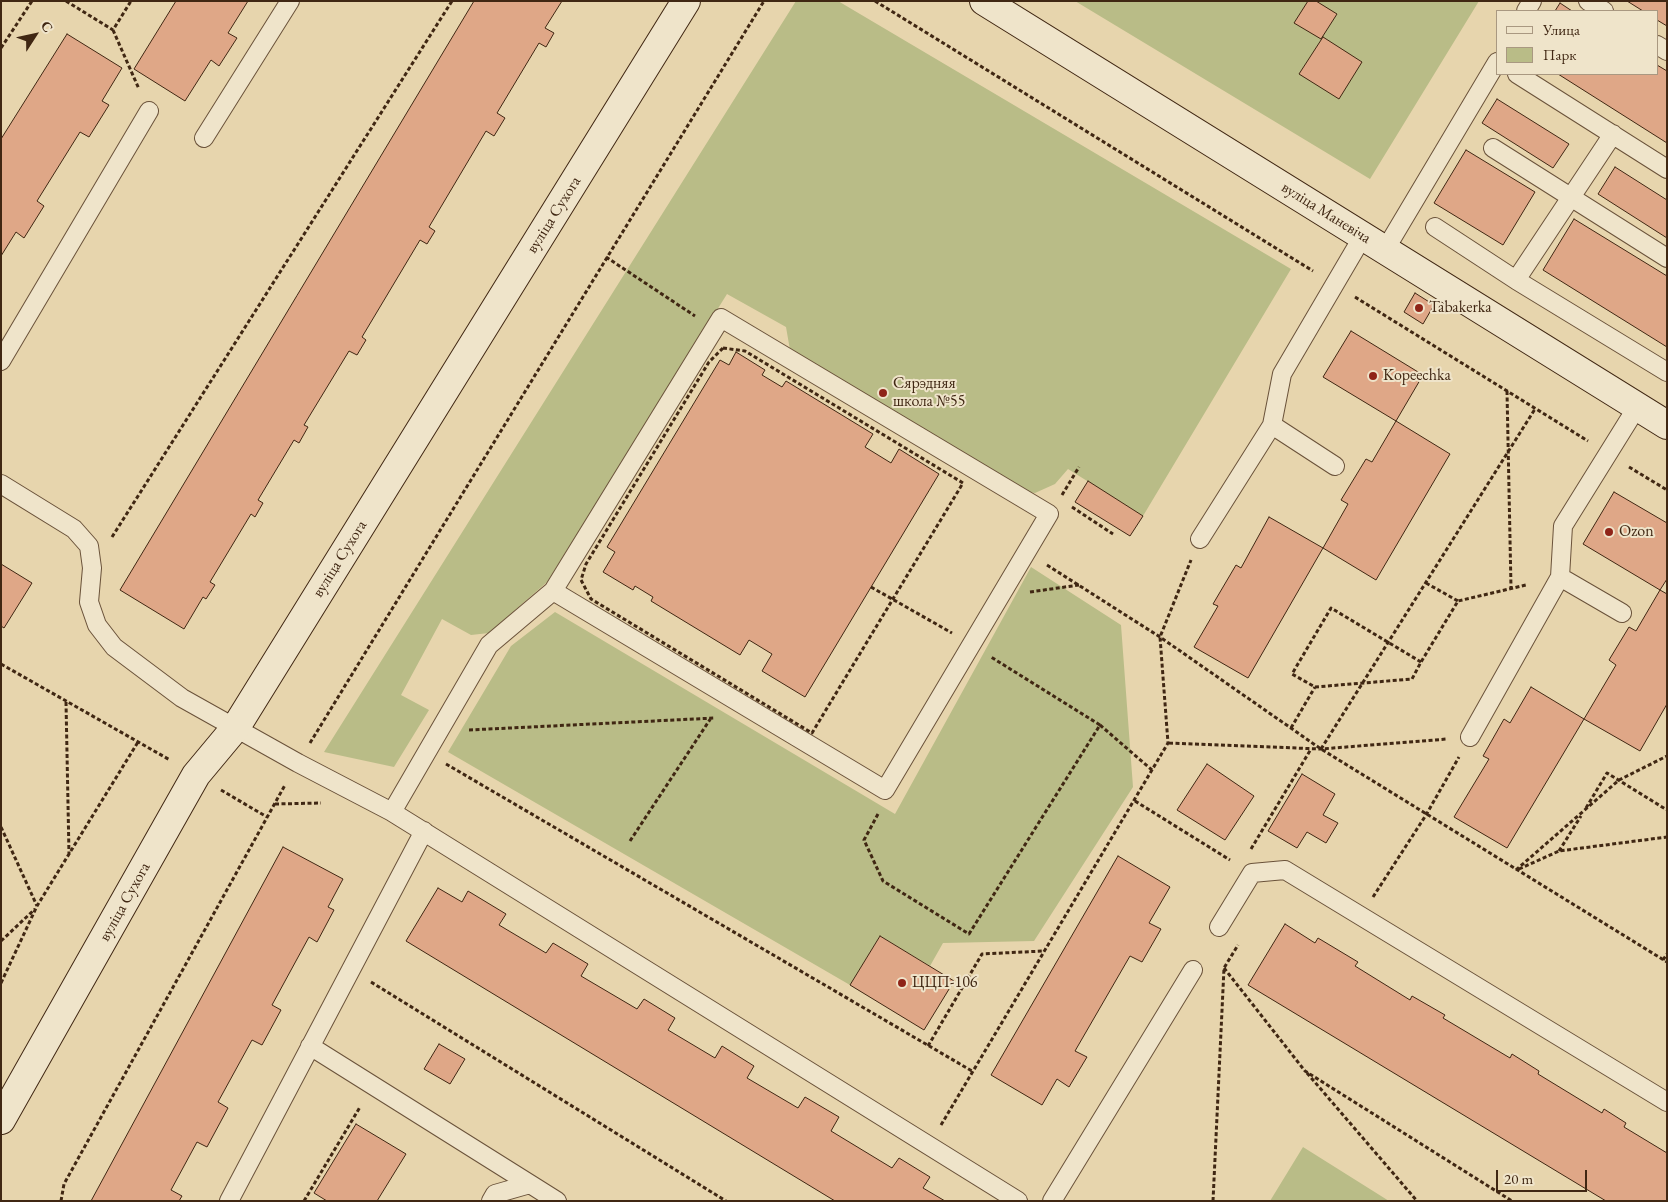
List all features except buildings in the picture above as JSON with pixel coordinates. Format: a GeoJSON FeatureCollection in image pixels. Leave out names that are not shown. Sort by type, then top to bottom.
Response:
{"type":"FeatureCollection","features":[{"type":"Feature","properties":{"kind":"street","name":"вуліца Сухога"},"geometry":{"type":"LineString","coordinates":[[1,1120],[196,775],[236,727],[686,1]]}},
{"type":"Feature","properties":{"kind":"street","name":"вуліца Маневіча"},"geometry":{"type":"LineString","coordinates":[[984,1],[1667,425]]}},
{"type":"Feature","properties":{"kind":"lane"},"geometry":{"type":"LineString","coordinates":[[204,138],[290,1]]}},
{"type":"Feature","properties":{"kind":"lane"},"geometry":{"type":"LineString","coordinates":[[1588,1],[1602,10]]}},
{"type":"Feature","properties":{"kind":"lane"},"geometry":{"type":"LineString","coordinates":[[1200,538],[1272,425],[1282,374],[1335,284],[1374,243],[1496,63]]}},
{"type":"Feature","properties":{"kind":"lane"},"geometry":{"type":"LineString","coordinates":[[1519,75],[1667,169]]}},
{"type":"Feature","properties":{"kind":"lane"},"geometry":{"type":"LineString","coordinates":[[1,361],[149,112]]}},
{"type":"Feature","properties":{"kind":"lane"},"geometry":{"type":"LineString","coordinates":[[1516,280],[1613,134]]}},
{"type":"Feature","properties":{"kind":"lane"},"geometry":{"type":"LineString","coordinates":[[1494,148],[1667,258]]}},
{"type":"Feature","properties":{"kind":"lane"},"geometry":{"type":"LineString","coordinates":[[1434,227],[1516,280],[1667,372]]}},
{"type":"Feature","properties":{"kind":"lane"},"geometry":{"type":"LineString","coordinates":[[392,812],[489,645],[553,591],[721,318],[1049,514],[885,790],[553,591]]}},
{"type":"Feature","properties":{"kind":"lane"},"geometry":{"type":"LineString","coordinates":[[1470,737],[1560,577],[1563,526],[1637,407]]}},
{"type":"Feature","properties":{"kind":"lane"},"geometry":{"type":"LineString","coordinates":[[1272,425],[1335,466]]}},
{"type":"Feature","properties":{"kind":"lane"},"geometry":{"type":"LineString","coordinates":[[1,484],[74,529],[89,546],[92,568],[89,602],[97,625],[114,647],[182,698],[424,831],[1018,1201]]}},
{"type":"Feature","properties":{"kind":"lane"},"geometry":{"type":"LineString","coordinates":[[1560,577],[1622,613]]}},
{"type":"Feature","properties":{"kind":"lane"},"geometry":{"type":"LineString","coordinates":[[229,1201],[424,831]]}},
{"type":"Feature","properties":{"kind":"lane"},"geometry":{"type":"LineString","coordinates":[[1219,927],[1246,870],[1285,870],[1667,1102]]}},
{"type":"Feature","properties":{"kind":"lane"},"geometry":{"type":"LineString","coordinates":[[1052,1201],[1193,970]]}},
{"type":"Feature","properties":{"kind":"lane"},"geometry":{"type":"LineString","coordinates":[[310,1046],[557,1201]]}},
{"type":"Feature","properties":{"kind":"lane"},"geometry":{"type":"LineString","coordinates":[[491,1201],[495,1194],[530,1184]]}},
{"type":"Feature","properties":{"kind":"path"},"geometry":{"type":"LineString","coordinates":[[1,48],[32,1]]}},
{"type":"Feature","properties":{"kind":"path"},"geometry":{"type":"LineString","coordinates":[[66,1],[112,30],[149,112]]}},
{"type":"Feature","properties":{"kind":"path"},"geometry":{"type":"LineString","coordinates":[[112,30],[131,1]]}},
{"type":"Feature","properties":{"kind":"path"},"geometry":{"type":"LineString","coordinates":[[92,568],[452,1]]}},
{"type":"Feature","properties":{"kind":"path"},"geometry":{"type":"LineString","coordinates":[[60,1201],[64,1184],[298,763],[764,1]]}},
{"type":"Feature","properties":{"kind":"path"},"geometry":{"type":"LineString","coordinates":[[874,1],[1667,490]]}},
{"type":"Feature","properties":{"kind":"path"},"geometry":{"type":"LineString","coordinates":[[606,257],[714,328]]}},
{"type":"Feature","properties":{"kind":"path"},"geometry":{"type":"LineString","coordinates":[[723,348],[744,351],[963,482],[893,599],[812,734],[591,599],[581,580],[586,564],[709,362],[723,348]]}},
{"type":"Feature","properties":{"kind":"path"},"geometry":{"type":"LineString","coordinates":[[1507,391],[1511,588]]}},
{"type":"Feature","properties":{"kind":"path"},"geometry":{"type":"LineString","coordinates":[[1321,749],[1535,409]]}},
{"type":"Feature","properties":{"kind":"path"},"geometry":{"type":"LineString","coordinates":[[1049,514],[1079,467]]}},
{"type":"Feature","properties":{"kind":"path"},"geometry":{"type":"LineString","coordinates":[[1059,499],[1113,534]]}},
{"type":"Feature","properties":{"kind":"path"},"geometry":{"type":"LineString","coordinates":[[929,1146],[1168,743],[1160,637],[1200,538]]}},
{"type":"Feature","properties":{"kind":"path"},"geometry":{"type":"LineString","coordinates":[[1027,552],[1160,637],[1321,749],[1426,815],[1665,961],[1667,954]]}},
{"type":"Feature","properties":{"kind":"path"},"geometry":{"type":"LineString","coordinates":[[1426,583],[1458,601],[1560,577]]}},
{"type":"Feature","properties":{"kind":"path"},"geometry":{"type":"LineString","coordinates":[[1000,596],[1079,585]]}},
{"type":"Feature","properties":{"kind":"path"},"geometry":{"type":"LineString","coordinates":[[871,587],[972,644],[1100,725],[1152,770]]}},
{"type":"Feature","properties":{"kind":"path"},"geometry":{"type":"LineString","coordinates":[[1421,662],[1332,608],[1292,674],[1315,687],[1362,685],[1412,679],[1458,601]]}},
{"type":"Feature","properties":{"kind":"path"},"geometry":{"type":"LineString","coordinates":[[1,664],[267,817]]}},
{"type":"Feature","properties":{"kind":"path"},"geometry":{"type":"LineString","coordinates":[[1291,728],[1315,687]]}},
{"type":"Feature","properties":{"kind":"path"},"geometry":{"type":"LineString","coordinates":[[630,841],[726,694]]}},
{"type":"Feature","properties":{"kind":"path"},"geometry":{"type":"LineString","coordinates":[[66,701],[69,855]]}},
{"type":"Feature","properties":{"kind":"path"},"geometry":{"type":"LineString","coordinates":[[438,731],[719,718]]}},
{"type":"Feature","properties":{"kind":"path"},"geometry":{"type":"LineString","coordinates":[[885,790],[884,802],[864,840],[883,880],[969,934],[1100,725]]}},
{"type":"Feature","properties":{"kind":"path"},"geometry":{"type":"LineString","coordinates":[[1168,743],[1321,749],[1470,737]]}},
{"type":"Feature","properties":{"kind":"path"},"geometry":{"type":"LineString","coordinates":[[1360,916],[1426,815],[1470,737]]}},
{"type":"Feature","properties":{"kind":"path"},"geometry":{"type":"LineString","coordinates":[[1,983],[38,906],[138,742]]}},
{"type":"Feature","properties":{"kind":"path"},"geometry":{"type":"LineString","coordinates":[[1135,801],[1246,870],[1311,748]]}},
{"type":"Feature","properties":{"kind":"path"},"geometry":{"type":"LineString","coordinates":[[426,752],[972,1072]]}},
{"type":"Feature","properties":{"kind":"path"},"geometry":{"type":"LineString","coordinates":[[1516,870],[1619,780],[1667,756]]}},
{"type":"Feature","properties":{"kind":"path"},"geometry":{"type":"LineString","coordinates":[[1559,852],[1607,773],[1667,810]]}},
{"type":"Feature","properties":{"kind":"path"},"geometry":{"type":"LineString","coordinates":[[1,827],[38,906]]}},
{"type":"Feature","properties":{"kind":"path"},"geometry":{"type":"LineString","coordinates":[[1516,870],[1559,852],[1667,837]]}},
{"type":"Feature","properties":{"kind":"path"},"geometry":{"type":"LineString","coordinates":[[1,941],[38,906]]}},
{"type":"Feature","properties":{"kind":"path"},"geometry":{"type":"LineString","coordinates":[[1214,1201],[1224,968],[1239,944]]}},
{"type":"Feature","properties":{"kind":"path"},"geometry":{"type":"LineString","coordinates":[[928,1046],[982,954],[1045,951]]}},
{"type":"Feature","properties":{"kind":"path"},"geometry":{"type":"LineString","coordinates":[[1224,968],[1304,1071],[1417,1201]]}},
{"type":"Feature","properties":{"kind":"path"},"geometry":{"type":"LineString","coordinates":[[350,970],[726,1201]]}},
{"type":"Feature","properties":{"kind":"path"},"geometry":{"type":"LineString","coordinates":[[1304,1071],[1512,1201]]}},
{"type":"Feature","properties":{"kind":"path"},"geometry":{"type":"LineString","coordinates":[[304,1201],[373,1085]]}},
{"type":"Feature","properties":{"kind":"green space"},"geometry":{"type":"Polygon","coordinates":[[[796,1],[838,1],[1291,269],[1143,516],[1068,469],[1055,484],[1035,493],[1016,490],[790,350],[786,327],[727,294],[547,582],[489,633],[471,635],[442,619],[401,695],[429,710],[394,767],[324,752],[796,1]]]}},
{"type":"Feature","properties":{"kind":"green space"},"geometry":{"type":"Polygon","coordinates":[[[1075,1],[1479,1],[1370,179],[1075,1]]]}},
{"type":"Feature","properties":{"kind":"green space"},"geometry":{"type":"Polygon","coordinates":[[[1031,567],[1121,625],[1133,787],[1034,941],[943,943],[930,966],[880,936],[850,985],[448,752],[511,646],[555,612],[895,814],[1031,567]]]}},
{"type":"Feature","properties":{"kind":"green space"},"geometry":{"type":"Polygon","coordinates":[[[1303,1147],[1389,1201],[1270,1201],[1303,1147]]]}},
{"type":"Feature","properties":{"kind":"place","name":"Tabakerka"},"geometry":{"type":"Point","coordinates":[1419,308]}},
{"type":"Feature","properties":{"kind":"place","name":"Kopeechka"},"geometry":{"type":"Point","coordinates":[1373,376]}},
{"type":"Feature","properties":{"kind":"place","name":"Сярэдняя школа №55"},"geometry":{"type":"Point","coordinates":[883,393]}},
{"type":"Feature","properties":{"kind":"place","name":"Ozon"},"geometry":{"type":"Point","coordinates":[1609,532]}},
{"type":"Feature","properties":{"kind":"place","name":"ЦЦП-106"},"geometry":{"type":"Point","coordinates":[902,983]}}]}
